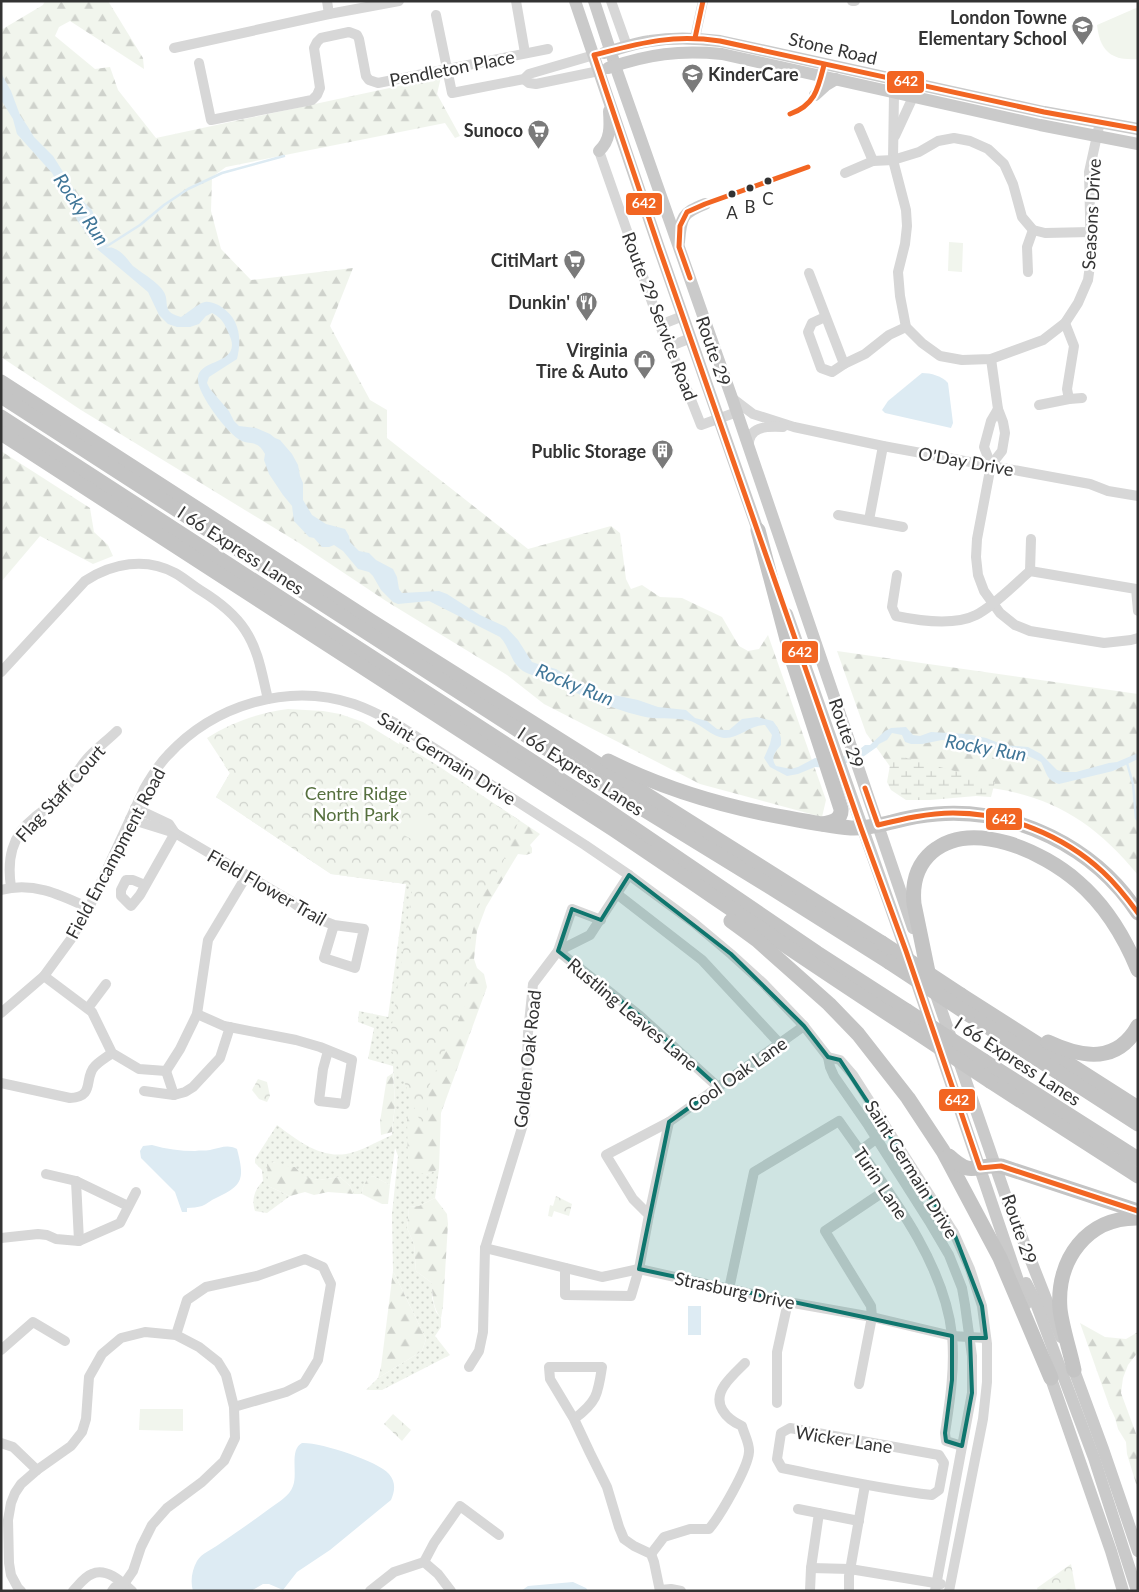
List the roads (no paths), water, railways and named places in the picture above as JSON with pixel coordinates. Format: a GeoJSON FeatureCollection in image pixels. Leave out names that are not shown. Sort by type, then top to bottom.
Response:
{"type":"FeatureCollection","features":[{"type":"Feature","properties":{"kind":"highway"},"geometry":{"type":"LineString","coordinates":[[1,382],[362,615],[882,943],[1138,1108]]}},
{"type":"Feature","properties":{"kind":"highway","name":"I 66 Express Lanes"},"geometry":{"type":"LineString","coordinates":[[1,396],[583,772],[889,962],[1138,1124]]}},
{"type":"Feature","properties":{"kind":"highway","name":"I 66 Express Lanes"},"geometry":{"type":"LineString","coordinates":[[1,417],[601,806],[817,953],[1138,1160]]}},
{"type":"Feature","properties":{"kind":"highway"},"geometry":{"type":"LineString","coordinates":[[1,433],[330,645],[701,888],[822,972],[1138,1176]]}},
{"type":"Feature","properties":{"kind":"highway"},"geometry":{"type":"LineString","coordinates":[[758,530],[793,662],[821,730],[838,779],[842,814],[837,820],[823,824]]}},
{"type":"Feature","properties":{"kind":"highway"},"geometry":{"type":"LineString","coordinates":[[511,710],[625,770],[672,790],[724,805],[823,824],[861,828],[916,817],[955,813],[986,816],[1015,823],[1059,841],[1086,857],[1110,878],[1126,896],[1138,914]]}},
{"type":"Feature","properties":{"kind":"highway"},"geometry":{"type":"LineString","coordinates":[[928,972],[914,904],[913,888],[915,880],[920,866],[933,851],[946,842],[966,837],[988,839],[1020,848],[1047,860],[1077,881],[1107,913],[1120,932],[1138,970]]}},
{"type":"Feature","properties":{"kind":"highway"},"geometry":{"type":"LineString","coordinates":[[701,888],[718,910],[757,940],[829,1004],[858,1034],[908,1098],[943,1151],[1000,1258],[1051,1378]]}},
{"type":"Feature","properties":{"kind":"highway"},"geometry":{"type":"LineString","coordinates":[[992,1014],[1060,1048],[1074,1053],[1089,1055],[1107,1053],[1118,1048],[1130,1038],[1138,1026]]}},
{"type":"Feature","properties":{"kind":"highway"},"geometry":{"type":"LineString","coordinates":[[943,1151],[963,1168],[988,1167],[1138,1211]]}},
{"type":"Feature","properties":{"kind":"highway"},"geometry":{"type":"LineString","coordinates":[[1074,1370],[1060,1309],[1064,1271],[1069,1258],[1082,1240],[1098,1227],[1116,1220],[1138,1218]]}},
{"type":"Feature","properties":{"kind":"main road","name":"Route 29"},"geometry":{"type":"LineString","coordinates":[[575,1],[758,530]]}},
{"type":"Feature","properties":{"kind":"main road","name":"Route 29"},"geometry":{"type":"LineString","coordinates":[[594,1],[615,66],[737,412],[928,972],[988,1167],[1003,1235],[1123,1591]]}},
{"type":"Feature","properties":{"kind":"main road","name":"Stone Road"},"geometry":{"type":"LineString","coordinates":[[594,55],[650,41],[695,38],[739,45],[932,89],[1138,129]]}},
{"type":"Feature","properties":{"kind":"main road","name":"Stone Road"},"geometry":{"type":"LineString","coordinates":[[599,71],[660,54],[692,52],[722,54],[894,93],[1138,144]]}},
{"type":"Feature","properties":{"kind":"main road"},"geometry":{"type":"LineString","coordinates":[[815,95],[836,79]]}},
{"type":"Feature","properties":{"kind":"main road"},"geometry":{"type":"LineString","coordinates":[[599,151],[605,146],[608,138],[609,101]]}},
{"type":"Feature","properties":{"kind":"main road"},"geometry":{"type":"LineString","coordinates":[[599,151],[615,152],[622,156],[633,169]]}},
{"type":"Feature","properties":{"kind":"main road"},"geometry":{"type":"LineString","coordinates":[[679,247],[680,226],[684,217],[691,209],[706,204]]}},
{"type":"Feature","properties":{"kind":"main road","name":"Route 29"},"geometry":{"type":"LineString","coordinates":[[838,779],[861,828],[988,1167],[1025,1248],[1074,1370],[1138,1551]]}},
{"type":"Feature","properties":{"kind":"main road"},"geometry":{"type":"LineString","coordinates":[[1003,1235],[1037,1307],[1094,1458],[1137,1591]]}},
{"type":"Feature","properties":{"kind":"main road"},"geometry":{"type":"LineString","coordinates":[[1124,1507],[1138,1536]]}},
{"type":"Feature","properties":{"kind":"street"},"geometry":{"type":"LineString","coordinates":[[327,1],[329,14]]}},
{"type":"Feature","properties":{"kind":"street"},"geometry":{"type":"LineString","coordinates":[[174,48],[329,14],[400,1]]}},
{"type":"Feature","properties":{"kind":"street"},"geometry":{"type":"LineString","coordinates":[[516,1],[525,53]]}},
{"type":"Feature","properties":{"kind":"street"},"geometry":{"type":"LineString","coordinates":[[610,1],[627,46]]}},
{"type":"Feature","properties":{"kind":"street"},"geometry":{"type":"LineString","coordinates":[[695,38],[703,1]]}},
{"type":"Feature","properties":{"kind":"street"},"geometry":{"type":"LineString","coordinates":[[436,15],[447,68]]}},
{"type":"Feature","properties":{"kind":"street","name":"Pendleton Place"},"geometry":{"type":"LineString","coordinates":[[199,63],[211,120],[312,100],[320,88],[314,48],[321,38],[349,32],[357,35],[359,38],[366,76],[373,82],[378,83],[548,49]]}},
{"type":"Feature","properties":{"kind":"street","name":"Stone Road"},"geometry":{"type":"LineString","coordinates":[[447,68],[452,93],[524,79],[529,74],[594,55]]}},
{"type":"Feature","properties":{"kind":"street","name":"Stone Road"},"geometry":{"type":"LineString","coordinates":[[524,79],[529,83],[536,84],[599,71]]}},
{"type":"Feature","properties":{"kind":"street"},"geometry":{"type":"LineString","coordinates":[[825,317],[812,323],[808,332],[821,368],[832,372],[866,354],[889,335],[906,327],[898,272],[907,226],[906,210],[893,160],[894,93]]}},
{"type":"Feature","properties":{"kind":"street"},"geometry":{"type":"LineString","coordinates":[[892,142],[913,97]]}},
{"type":"Feature","properties":{"kind":"street","name":"Seasons Drive"},"geometry":{"type":"LineString","coordinates":[[906,327],[922,343],[940,356],[962,360],[991,359],[1043,340],[1065,323],[1078,303],[1088,280],[1091,258],[1089,172],[1100,122]]}},
{"type":"Feature","properties":{"kind":"street"},"geometry":{"type":"LineString","coordinates":[[860,128],[873,161]]}},
{"type":"Feature","properties":{"kind":"street"},"geometry":{"type":"LineString","coordinates":[[845,172],[873,161],[893,160],[919,152],[938,141],[954,138],[970,140],[988,149],[1004,164],[1013,184],[1022,217],[1033,230],[1045,233],[1091,232]]}},
{"type":"Feature","properties":{"kind":"street","name":"Route 29 Service Road"},"geometry":{"type":"LineString","coordinates":[[599,151],[668,347],[677,364],[700,424],[719,418]]}},
{"type":"Feature","properties":{"kind":"street"},"geometry":{"type":"LineString","coordinates":[[1028,272],[1027,246],[1033,230]]}},
{"type":"Feature","properties":{"kind":"street"},"geometry":{"type":"LineString","coordinates":[[809,273],[844,364]]}},
{"type":"Feature","properties":{"kind":"street"},"geometry":{"type":"LineString","coordinates":[[660,325],[683,316]]}},
{"type":"Feature","properties":{"kind":"street"},"geometry":{"type":"LineString","coordinates":[[1065,323],[1074,346],[1067,389],[1069,399]]}},
{"type":"Feature","properties":{"kind":"street"},"geometry":{"type":"LineString","coordinates":[[668,347],[691,338]]}},
{"type":"Feature","properties":{"kind":"street"},"geometry":{"type":"LineString","coordinates":[[991,359],[998,409],[1003,422],[1004,442],[1002,451],[991,465],[977,539],[976,557],[981,585],[992,604],[1000,613],[1015,625],[1030,632],[1104,643],[1138,638]]}},
{"type":"Feature","properties":{"kind":"street","name":"O'Day Drive"},"geometry":{"type":"LineString","coordinates":[[732,398],[753,414],[794,427],[883,446],[1090,484],[1108,491],[1138,496]]}},
{"type":"Feature","properties":{"kind":"street"},"geometry":{"type":"LineString","coordinates":[[1039,404],[1082,398]]}},
{"type":"Feature","properties":{"kind":"street"},"geometry":{"type":"LineString","coordinates":[[991,465],[984,447],[991,420],[998,409]]}},
{"type":"Feature","properties":{"kind":"street"},"geometry":{"type":"LineString","coordinates":[[719,418],[737,412]]}},
{"type":"Feature","properties":{"kind":"street","name":"O'Day Drive"},"geometry":{"type":"LineString","coordinates":[[749,449],[748,444],[756,430],[766,426],[794,427]]}},
{"type":"Feature","properties":{"kind":"street"},"geometry":{"type":"LineString","coordinates":[[869,520],[883,446]]}},
{"type":"Feature","properties":{"kind":"street"},"geometry":{"type":"LineString","coordinates":[[838,514],[903,527]]}},
{"type":"Feature","properties":{"kind":"street"},"geometry":{"type":"LineString","coordinates":[[897,575],[892,607],[896,616],[923,621],[950,622],[976,615],[992,604],[1030,571],[1031,539]]}},
{"type":"Feature","properties":{"kind":"street"},"geometry":{"type":"LineString","coordinates":[[1,672],[85,581],[111,567],[146,564],[174,573],[216,600],[232,614],[245,630],[254,648],[268,699]]}},
{"type":"Feature","properties":{"kind":"street"},"geometry":{"type":"LineString","coordinates":[[1030,571],[1137,589],[1138,611]]}},
{"type":"Feature","properties":{"kind":"street","name":"Saint Germain Drive"},"geometry":{"type":"LineString","coordinates":[[268,699],[292,696],[326,697],[353,704],[379,714],[586,845],[694,923],[731,954],[763,983],[804,1026],[828,1057],[834,1076],[877,1139],[948,1255],[962,1288],[970,1338],[972,1393],[935,1587]]}},
{"type":"Feature","properties":{"kind":"street","name":"Field Encampment Road"},"geometry":{"type":"LineString","coordinates":[[1,1013],[44,976],[65,947],[89,908],[135,808],[154,773],[166,756],[188,736],[208,722],[228,711],[268,699]]}},
{"type":"Feature","properties":{"kind":"street","name":"Flag Staff Court"},"geometry":{"type":"LineString","coordinates":[[6,889],[10,856],[21,832],[57,799],[86,759],[117,731]]}},
{"type":"Feature","properties":{"kind":"street","name":"Field Flower Trail"},"geometry":{"type":"LineString","coordinates":[[135,808],[169,824],[175,833]]}},
{"type":"Feature","properties":{"kind":"street","name":"Field Flower Trail"},"geometry":{"type":"LineString","coordinates":[[130,819],[175,833],[291,901],[311,916],[334,925],[364,929],[355,968],[324,958],[334,925]]}},
{"type":"Feature","properties":{"kind":"street"},"geometry":{"type":"LineString","coordinates":[[145,885],[175,833]]}},
{"type":"Feature","properties":{"kind":"street"},"geometry":{"type":"LineString","coordinates":[[166,1071],[180,1049],[197,1014],[208,940],[247,875]]}},
{"type":"Feature","properties":{"kind":"street","name":"Golden Oak Road"},"geometry":{"type":"LineString","coordinates":[[469,1368],[479,1351],[483,1332],[485,1248],[525,1118],[528,1033],[533,984],[558,951],[590,935],[629,875]]}},
{"type":"Feature","properties":{"kind":"street"},"geometry":{"type":"LineString","coordinates":[[6,889],[24,887],[46,890],[62,895],[89,908]]}},
{"type":"Feature","properties":{"kind":"street"},"geometry":{"type":"LineString","coordinates":[[617,894],[702,960],[780,1044]]}},
{"type":"Feature","properties":{"kind":"street","name":"Rustling Leaves Lane"},"geometry":{"type":"LineString","coordinates":[[601,920],[572,909],[558,951],[640,1016],[718,1087]]}},
{"type":"Feature","properties":{"kind":"street"},"geometry":{"type":"LineString","coordinates":[[44,976],[92,1012],[112,1053],[140,1068],[166,1071]]}},
{"type":"Feature","properties":{"kind":"street"},"geometry":{"type":"LineString","coordinates":[[88,1008],[106,984]]}},
{"type":"Feature","properties":{"kind":"street"},"geometry":{"type":"LineString","coordinates":[[197,1014],[230,1027],[296,1040],[328,1050],[352,1060],[345,1104],[319,1101],[328,1050]]}},
{"type":"Feature","properties":{"kind":"street","name":"Cool Oak Lane"},"geometry":{"type":"LineString","coordinates":[[650,1215],[633,1199],[606,1155],[669,1122],[804,1026]]}},
{"type":"Feature","properties":{"kind":"street"},"geometry":{"type":"LineString","coordinates":[[144,1091],[174,1095],[185,1092],[193,1087],[220,1058],[230,1027]]}},
{"type":"Feature","properties":{"kind":"street"},"geometry":{"type":"LineString","coordinates":[[1,1083],[70,1098],[80,1098],[85,1093],[94,1067],[112,1053]]}},
{"type":"Feature","properties":{"kind":"street","name":"Saint Germain Drive"},"geometry":{"type":"LineString","coordinates":[[828,1057],[840,1060],[853,1075],[954,1232],[970,1269],[982,1306],[986,1338],[987,1382],[983,1419],[949,1588]]}},
{"type":"Feature","properties":{"kind":"street"},"geometry":{"type":"LineString","coordinates":[[166,1071],[174,1095]]}},
{"type":"Feature","properties":{"kind":"street","name":"Turin Lane"},"geometry":{"type":"LineString","coordinates":[[729,1288],[754,1172],[839,1121],[914,1232],[938,1278],[947,1307],[952,1336],[952,1380],[945,1434],[946,1440],[962,1446]]}},
{"type":"Feature","properties":{"kind":"street","name":"Cool Oak Lane"},"geometry":{"type":"LineString","coordinates":[[565,1268],[564,1295],[631,1296],[639,1269],[669,1122]]}},
{"type":"Feature","properties":{"kind":"street"},"geometry":{"type":"LineString","coordinates":[[860,1151],[888,1131]]}},
{"type":"Feature","properties":{"kind":"street"},"geometry":{"type":"LineString","coordinates":[[46,1174],[76,1181],[128,1206]]}},
{"type":"Feature","properties":{"kind":"street"},"geometry":{"type":"LineString","coordinates":[[76,1181],[79,1241]]}},
{"type":"Feature","properties":{"kind":"street"},"geometry":{"type":"LineString","coordinates":[[859,1384],[872,1317],[871,1306],[825,1231],[886,1190]]}},
{"type":"Feature","properties":{"kind":"street"},"geometry":{"type":"LineString","coordinates":[[1,1238],[38,1234],[56,1239],[79,1241],[120,1223],[136,1192]]}},
{"type":"Feature","properties":{"kind":"street","name":"Strasburg Drive"},"geometry":{"type":"LineString","coordinates":[[485,1248],[602,1277],[639,1269],[788,1302],[872,1317],[952,1336],[986,1338]]}},
{"type":"Feature","properties":{"kind":"street"},"geometry":{"type":"LineString","coordinates":[[176,1335],[186,1300],[206,1287],[257,1276],[305,1259],[323,1267],[331,1284],[318,1360],[304,1382],[286,1392],[234,1407]]}},
{"type":"Feature","properties":{"kind":"street"},"geometry":{"type":"LineString","coordinates":[[777,1403],[778,1352],[788,1302]]}},
{"type":"Feature","properties":{"kind":"street"},"geometry":{"type":"LineString","coordinates":[[1,1350],[33,1322],[65,1341]]}},
{"type":"Feature","properties":{"kind":"street"},"geometry":{"type":"LineString","coordinates":[[21,1591],[11,1575],[9,1563],[8,1520],[10,1503],[15,1493],[37,1470],[71,1446],[82,1432],[86,1419],[90,1377],[102,1354],[121,1338],[145,1332],[176,1335],[199,1347],[218,1362],[226,1375],[234,1407],[235,1438],[224,1461],[202,1482],[167,1508],[152,1525],[141,1547],[126,1589]]}},
{"type":"Feature","properties":{"kind":"street"},"geometry":{"type":"LineString","coordinates":[[651,1554],[664,1537],[690,1529],[709,1529],[718,1517],[748,1460],[750,1450],[742,1426],[726,1416],[720,1407],[720,1396],[724,1386],[746,1363]]}},
{"type":"Feature","properties":{"kind":"street"},"geometry":{"type":"LineString","coordinates":[[574,1419],[586,1410],[595,1399],[600,1386],[602,1367],[549,1367],[550,1380],[574,1419],[607,1487],[618,1527],[624,1538],[634,1546],[651,1554],[660,1590],[671,1589],[681,1591]]}},
{"type":"Feature","properties":{"kind":"street","name":"Wicker Lane"},"geometry":{"type":"LineString","coordinates":[[790,1428],[939,1455],[944,1464],[938,1490],[932,1495],[865,1485],[782,1468],[777,1459],[781,1433],[790,1428]]}},
{"type":"Feature","properties":{"kind":"street"},"geometry":{"type":"LineString","coordinates":[[1,1443],[13,1447],[37,1470]]}},
{"type":"Feature","properties":{"kind":"street"},"geometry":{"type":"LineString","coordinates":[[849,1591],[850,1569],[865,1485]]}},
{"type":"Feature","properties":{"kind":"street"},"geometry":{"type":"LineString","coordinates":[[370,1591],[394,1572],[424,1562],[460,1506],[499,1535]]}},
{"type":"Feature","properties":{"kind":"street"},"geometry":{"type":"LineString","coordinates":[[798,1509],[859,1521]]}},
{"type":"Feature","properties":{"kind":"street"},"geometry":{"type":"LineString","coordinates":[[810,1591],[810,1568],[820,1513]]}},
{"type":"Feature","properties":{"kind":"street"},"geometry":{"type":"LineString","coordinates":[[424,1562],[438,1574],[451,1591]]}},
{"type":"Feature","properties":{"kind":"street"},"geometry":{"type":"LineString","coordinates":[[810,1568],[850,1569],[935,1587],[949,1588]]}},
{"type":"Feature","properties":{"kind":"street"},"geometry":{"type":"LineString","coordinates":[[73,1591],[92,1574],[100,1572],[107,1574],[126,1589]]}},
{"type":"Feature","properties":{"kind":"street"},"geometry":{"type":"LineString","coordinates":[[112,1591],[115,1587],[126,1589]]}},
{"type":"Feature","properties":{"kind":"water","name":"Rocky Run"},"geometry":{"type":"Polygon","coordinates":[[[1,73],[11,91],[20,115],[34,137],[53,156],[79,197],[92,210],[107,244],[105,248],[119,251],[133,266],[158,285],[166,297],[168,309],[174,315],[181,317],[199,304],[207,302],[220,306],[232,317],[238,329],[239,337],[237,359],[209,377],[207,383],[210,389],[239,426],[256,428],[280,440],[292,454],[298,465],[303,483],[303,500],[312,515],[326,524],[345,529],[350,542],[359,551],[369,553],[376,560],[393,569],[402,593],[439,591],[447,594],[480,615],[506,627],[518,640],[532,662],[556,669],[572,679],[604,693],[638,700],[658,707],[686,710],[695,718],[707,721],[717,729],[729,730],[742,719],[757,717],[773,721],[778,728],[781,738],[781,745],[773,758],[776,766],[791,769],[815,758],[833,760],[856,752],[865,745],[870,745],[891,728],[906,727],[913,735],[920,736],[931,732],[967,734],[986,738],[1004,745],[1028,747],[1041,754],[1057,770],[1064,772],[1076,772],[1117,762],[1138,753],[1138,759],[1113,771],[1059,784],[1049,778],[1041,762],[1024,754],[942,740],[911,744],[905,742],[902,735],[892,733],[887,740],[860,759],[830,768],[815,767],[787,776],[770,767],[764,758],[772,735],[765,725],[725,738],[715,735],[687,720],[647,717],[616,709],[545,679],[528,674],[515,663],[500,637],[429,601],[398,604],[393,602],[381,590],[369,572],[358,569],[343,551],[334,545],[322,547],[314,538],[309,537],[294,521],[292,506],[269,474],[264,460],[265,454],[262,449],[257,445],[244,442],[234,436],[208,404],[200,387],[198,381],[202,369],[220,360],[230,351],[232,341],[223,322],[212,313],[206,316],[199,324],[190,327],[177,327],[168,324],[159,315],[148,292],[97,249],[77,220],[52,173],[17,134],[13,119],[1,100],[1,73]]]}},
{"type":"Feature","properties":{"kind":"water"},"geometry":{"type":"Polygon","coordinates":[[[922,373],[936,375],[948,383],[953,423],[951,428],[885,413],[882,410],[888,401],[922,373]]]}},
{"type":"Feature","properties":{"kind":"water"},"geometry":{"type":"Polygon","coordinates":[[[152,1145],[173,1150],[189,1151],[227,1147],[237,1149],[241,1167],[240,1179],[226,1193],[202,1206],[187,1208],[187,1212],[182,1212],[175,1192],[141,1158],[140,1151],[143,1146],[152,1145]]]}},
{"type":"Feature","properties":{"kind":"water"},"geometry":{"type":"Polygon","coordinates":[[[688,1306],[701,1306],[701,1335],[688,1335],[688,1306]]]}},
{"type":"Feature","properties":{"kind":"water"},"geometry":{"type":"Polygon","coordinates":[[[302,1443],[348,1453],[383,1469],[389,1474],[394,1483],[391,1500],[330,1550],[297,1572],[283,1590],[269,1584],[263,1584],[251,1591],[193,1591],[192,1576],[195,1564],[199,1558],[289,1493],[294,1481],[296,1451],[302,1443]]]}},
{"type":"Feature","properties":{"kind":"water"},"geometry":{"type":"Polygon","coordinates":[[[573,1582],[586,1588],[588,1591],[521,1591],[528,1586],[573,1582]]]}},
{"type":"Feature","properties":{"kind":"waterway"},"geometry":{"type":"LineString","coordinates":[[104,248],[140,225],[164,205],[188,189],[222,173],[284,156]]}},
{"type":"Feature","properties":{"kind":"waterway"},"geometry":{"type":"LineString","coordinates":[[1127,763],[1133,784],[1136,818],[1138,820]]}},
{"type":"Feature","properties":{"kind":"place","name":"London Towne Elementary School"},"geometry":{"type":"Point","coordinates":[1083,46]}},
{"type":"Feature","properties":{"kind":"place","name":"KinderCare"},"geometry":{"type":"Point","coordinates":[692,93]}},
{"type":"Feature","properties":{"kind":"place","name":"Sunoco"},"geometry":{"type":"Point","coordinates":[539,149]}},
{"type":"Feature","properties":{"kind":"place","name":"C"},"geometry":{"type":"Point","coordinates":[768,181]}},
{"type":"Feature","properties":{"kind":"place","name":"B"},"geometry":{"type":"Point","coordinates":[750,188]}},
{"type":"Feature","properties":{"kind":"place","name":"A"},"geometry":{"type":"Point","coordinates":[732,194]}},
{"type":"Feature","properties":{"kind":"place","name":"CitiMart"},"geometry":{"type":"Point","coordinates":[574,279]}},
{"type":"Feature","properties":{"kind":"place","name":"Dunkin'"},"geometry":{"type":"Point","coordinates":[586,321]}},
{"type":"Feature","properties":{"kind":"place","name":"Virginia Tire & Auto"},"geometry":{"type":"Point","coordinates":[644,379]}},
{"type":"Feature","properties":{"kind":"place","name":"Public Storage"},"geometry":{"type":"Point","coordinates":[662,470]}},
{"type":"Feature","properties":{"kind":"park label","name":"Centre Ridge North Park"},"geometry":{"type":"Point","coordinates":[356,803]}}]}
